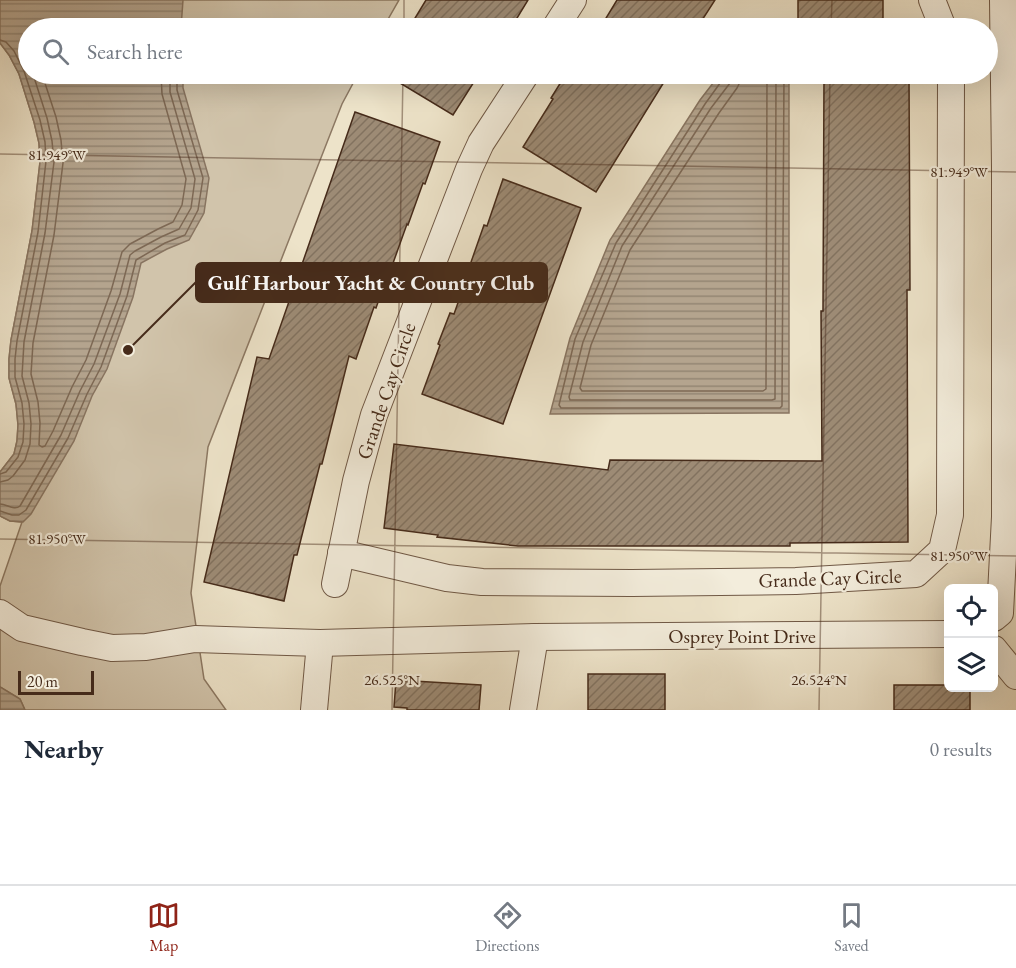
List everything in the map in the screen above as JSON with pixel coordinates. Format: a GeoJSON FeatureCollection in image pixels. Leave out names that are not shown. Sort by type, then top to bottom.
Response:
{"type":"FeatureCollection","features":[{"type":"Feature","properties":{"kind":"street"},"geometry":{"type":"LineString","coordinates":[[561,18],[573,0]]}},
{"type":"Feature","properties":{"kind":"street"},"geometry":{"type":"LineString","coordinates":[[932,0],[939,18]]}},
{"type":"Feature","properties":{"kind":"street"},"geometry":{"type":"LineString","coordinates":[[998,614],[1000,613],[1005,517],[1003,0]]}},
{"type":"Feature","properties":{"kind":"street","name":"Grande Cay Circle"},"geometry":{"type":"LineString","coordinates":[[335,584],[356,481],[378,405],[469,169],[481,143],[519,84]]}},
{"type":"Feature","properties":{"kind":"street","name":"Grande Cay Circle"},"geometry":{"type":"LineString","coordinates":[[341,553],[447,578],[482,582],[796,581],[916,574],[942,550],[950,515],[951,84]]}},
{"type":"Feature","properties":{"kind":"street","name":"Osprey Point Drive"},"geometry":{"type":"LineString","coordinates":[[0,613],[22,628],[112,648],[146,647],[195,639],[320,643],[535,637],[944,634]]}},
{"type":"Feature","properties":{"kind":"street"},"geometry":{"type":"LineString","coordinates":[[523,710],[535,637]]}},
{"type":"Feature","properties":{"kind":"street"},"geometry":{"type":"LineString","coordinates":[[314,710],[320,643]]}},
{"type":"Feature","properties":{"kind":"street"},"geometry":{"type":"LineString","coordinates":[[998,655],[1016,676]]}},
{"type":"Feature","properties":{"kind":"shaded area"},"geometry":{"type":"Polygon","coordinates":[[[0,0],[399,0],[389,18],[18,18],[18,72],[0,43],[0,0]]]}},
{"type":"Feature","properties":{"kind":"shaded area"},"geometry":{"type":"Polygon","coordinates":[[[22,84],[353,84],[342,104],[208,447],[191,593],[204,679],[226,710],[25,710],[20,699],[0,687],[0,586],[22,522],[10,521],[0,516],[0,472],[14,454],[17,441],[16,404],[9,378],[9,359],[32,231],[40,162],[39,143],[22,84]]]}},
{"type":"Feature","properties":{"kind":"water"},"geometry":{"type":"Polygon","coordinates":[[[0,0],[183,0],[182,18],[18,18],[18,72],[0,43],[0,0]]]}},
{"type":"Feature","properties":{"kind":"water"},"geometry":{"type":"Polygon","coordinates":[[[22,84],[183,84],[209,178],[204,213],[189,240],[141,263],[133,297],[107,369],[92,396],[74,441],[31,514],[23,522],[10,521],[0,516],[0,472],[14,454],[17,441],[16,404],[9,378],[9,359],[32,231],[40,162],[39,143],[22,84]]]}},
{"type":"Feature","properties":{"kind":"water"},"geometry":{"type":"Polygon","coordinates":[[[712,84],[789,84],[789,413],[550,414],[570,338],[610,240],[712,84]]]}},
{"type":"Feature","properties":{"kind":"water"},"geometry":{"type":"Polygon","coordinates":[[[0,687],[20,699],[25,710],[0,710],[0,687]]]}},
{"type":"Feature","properties":{"kind":"building"},"geometry":{"type":"Polygon","coordinates":[[[426,0],[528,0],[517,18],[415,18],[426,0]]]}},
{"type":"Feature","properties":{"kind":"building"},"geometry":{"type":"Polygon","coordinates":[[[617,0],[715,0],[703,18],[606,18],[617,0]]]}},
{"type":"Feature","properties":{"kind":"building"},"geometry":{"type":"Polygon","coordinates":[[[798,0],[883,0],[883,18],[798,18],[798,0]]]}},
{"type":"Feature","properties":{"kind":"building"},"geometry":{"type":"Polygon","coordinates":[[[402,84],[473,84],[453,115],[402,84]]]}},
{"type":"Feature","properties":{"kind":"building"},"geometry":{"type":"Polygon","coordinates":[[[560,84],[663,84],[596,192],[523,147],[553,99],[551,98],[560,84]]]}},
{"type":"Feature","properties":{"kind":"building"},"geometry":{"type":"Polygon","coordinates":[[[824,84],[909,84],[908,542],[790,543],[790,546],[518,546],[437,537],[438,535],[384,528],[394,444],[608,470],[610,460],[822,461],[821,311],[823,311],[824,84]]]}},
{"type":"Feature","properties":{"kind":"building"},"geometry":{"type":"Polygon","coordinates":[[[355,112],[440,142],[376,308],[374,307],[356,359],[349,356],[297,555],[294,555],[284,601],[204,582],[257,357],[269,359],[355,112]]]}},
{"type":"Feature","properties":{"kind":"building"},"geometry":{"type":"Polygon","coordinates":[[[503,179],[581,208],[503,424],[422,394],[440,345],[438,344],[450,313],[454,314],[484,225],[487,226],[503,179]]]}},
{"type":"Feature","properties":{"kind":"building"},"geometry":{"type":"Polygon","coordinates":[[[588,674],[665,674],[665,710],[588,710],[588,674]]]}},
{"type":"Feature","properties":{"kind":"building"},"geometry":{"type":"Polygon","coordinates":[[[396,680],[481,685],[479,710],[407,710],[407,708],[394,707],[396,680]]]}},
{"type":"Feature","properties":{"kind":"building"},"geometry":{"type":"Polygon","coordinates":[[[894,685],[944,685],[944,692],[970,692],[970,710],[894,710],[894,685]]]}},
{"type":"Feature","properties":{"kind":"place","name":"Gulf Harbour Yacht & Country Club"},"geometry":{"type":"Point","coordinates":[128,350]}}]}
